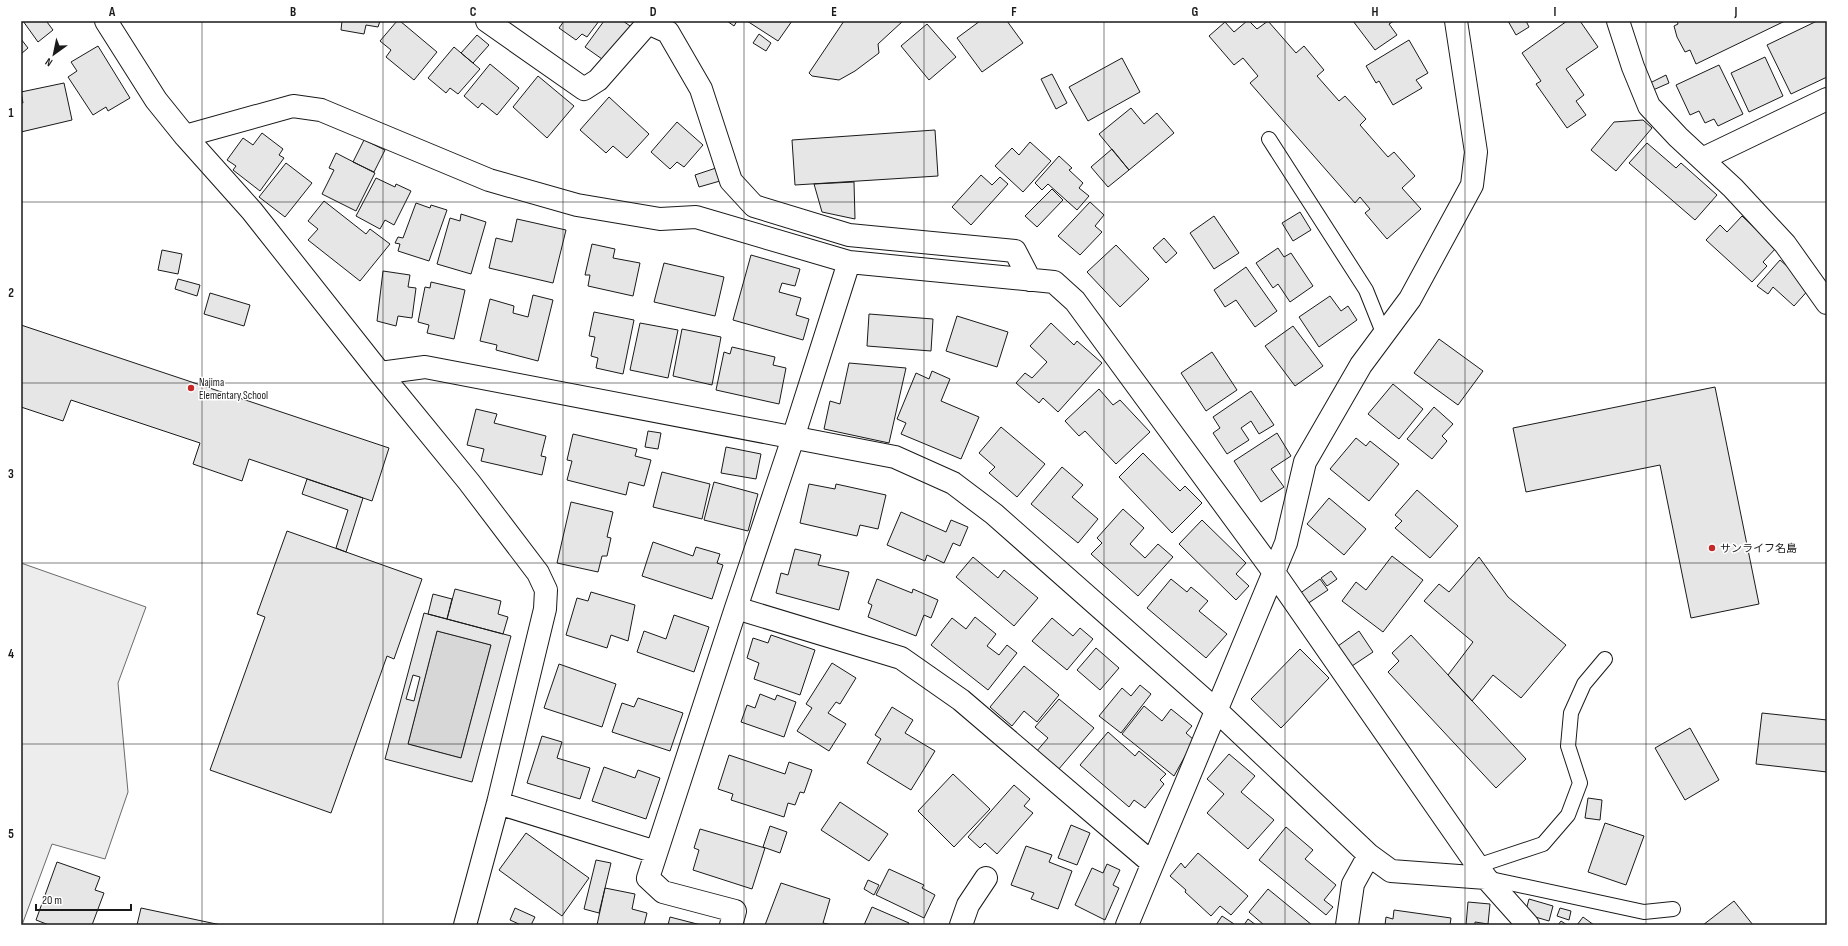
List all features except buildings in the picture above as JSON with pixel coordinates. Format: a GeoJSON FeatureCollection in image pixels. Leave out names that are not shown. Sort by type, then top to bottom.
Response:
{"type":"FeatureCollection","features":[{"type":"Feature","properties":{"kind":"street"},"geometry":{"type":"LineString","coordinates":[[106,21],[156,100],[185,136],[252,211],[380,373],[469,482],[538,573],[546,590],[545,609],[498,803],[465,925]]}},
{"type":"Feature","properties":{"kind":"street"},"geometry":{"type":"LineString","coordinates":[[487,21],[584,89],[598,80],[647,22],[671,27],[701,89],[731,181],[754,206],[849,235],[1015,251],[1030,280]]}},
{"type":"Feature","properties":{"kind":"street"},"geometry":{"type":"LineString","coordinates":[[1127,925],[1286,543],[1305,462],[1360,365],[1410,299],[1472,185],[1476,152],[1456,21]]}},
{"type":"Feature","properties":{"kind":"street"},"geometry":{"type":"LineString","coordinates":[[1618,21],[1633,67],[1649,106],[1678,137],[1733,188],[1786,244],[1827,304]]}},
{"type":"Feature","properties":{"kind":"street"},"geometry":{"type":"LineString","coordinates":[[1702,159],[1827,99]]}},
{"type":"Feature","properties":{"kind":"street"},"geometry":{"type":"LineString","coordinates":[[185,136],[293,106],[321,110],[489,180],[577,205],[660,219],[696,217],[849,262],[1054,282],[1075,301],[1273,572],[1481,872],[1528,925]]}},
{"type":"Feature","properties":{"kind":"street"},"geometry":{"type":"LineString","coordinates":[[731,925],[735,911],[663,892],[648,878],[793,438],[849,262]]}},
{"type":"Feature","properties":{"kind":"street"},"geometry":{"type":"LineString","coordinates":[[380,373],[425,367],[895,457],[953,483],[994,514],[1216,710],[1369,855],[1391,871],[1481,872]]}},
{"type":"Feature","properties":{"kind":"street"},"geometry":{"type":"LineString","coordinates":[[736,608],[901,658],[961,700],[1152,863]]}},
{"type":"Feature","properties":{"kind":"street"},"geometry":{"type":"LineString","coordinates":[[498,803],[656,852]]}},
{"type":"Feature","properties":{"kind":"street"},"geometry":{"type":"LineString","coordinates":[[1347,925],[1353,884],[1369,855]]}},
{"type":"Feature","properties":{"kind":"street"},"geometry":{"type":"LineString","coordinates":[[961,925],[968,905],[986,878]]}},
{"type":"Feature","properties":{"kind":"lane"},"geometry":{"type":"LineString","coordinates":[[1270,139],[1366,290],[1384,334]]}},
{"type":"Feature","properties":{"kind":"lane"},"geometry":{"type":"LineString","coordinates":[[1481,872],[1543,844],[1568,814],[1580,784],[1568,746],[1571,713],[1584,684],[1605,659]]}},
{"type":"Feature","properties":{"kind":"lane"},"geometry":{"type":"LineString","coordinates":[[1481,872],[1644,912],[1673,909]]}},
{"type":"Feature","properties":{"kind":"shaded area"},"geometry":{"type":"Polygon","coordinates":[[[21,563],[146,607],[118,683],[128,792],[105,859],[52,844],[22,925],[21,563]]]}},
{"type":"Feature","properties":{"kind":"shaded area"},"geometry":{"type":"Polygon","coordinates":[[[437,631],[491,645],[461,758],[408,744],[437,631]]]}},
{"type":"Feature","properties":{"kind":"place","name":"Najima Elementary School"},"geometry":{"type":"Point","coordinates":[191,388]}},
{"type":"Feature","properties":{"kind":"place","name":"サンライフ名島"},"geometry":{"type":"Point","coordinates":[1712,548]}}]}
